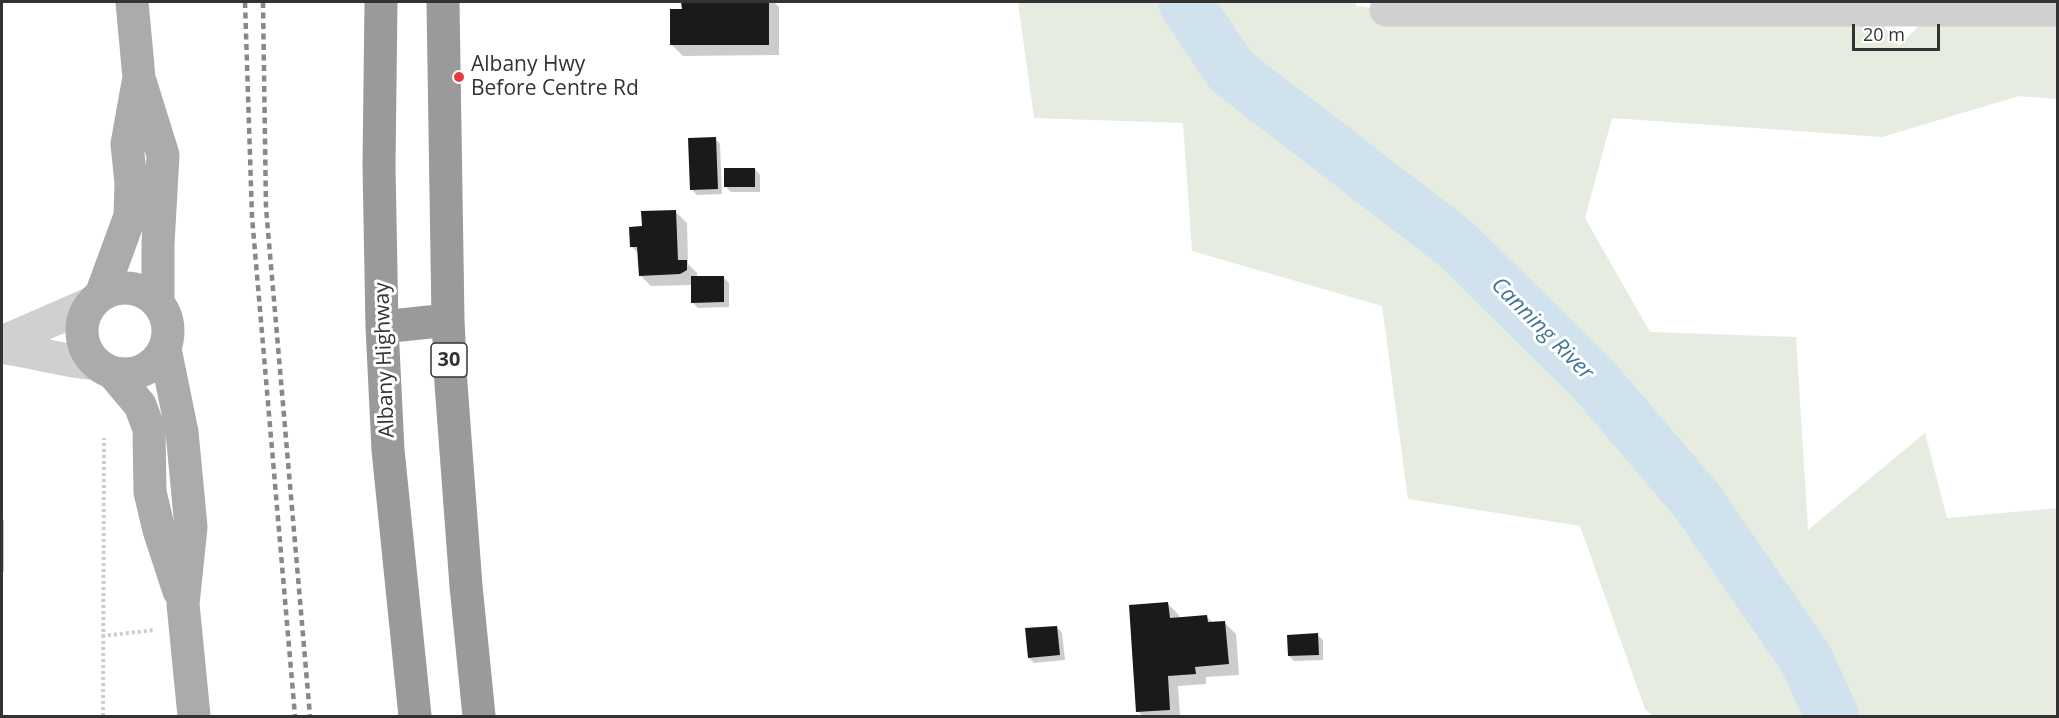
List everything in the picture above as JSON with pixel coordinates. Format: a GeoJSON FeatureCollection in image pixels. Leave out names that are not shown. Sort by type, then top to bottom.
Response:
{"type":"FeatureCollection","features":[{"type":"Feature","properties":{"kind":"highway","name":"Albany Highway"},"geometry":{"type":"LineString","coordinates":[[381,2],[379,165],[382,327],[388,450],[415,717]]}},
{"type":"Feature","properties":{"kind":"highway","name":"30"},"geometry":{"type":"LineString","coordinates":[[443,2],[450,384],[480,717]]}},
{"type":"Feature","properties":{"kind":"highway"},"geometry":{"type":"LineString","coordinates":[[382,327],[448,320]]}},
{"type":"Feature","properties":{"kind":"main road"},"geometry":{"type":"LineString","coordinates":[[132,2],[139,78],[163,155],[158,244],[158,302]]}},
{"type":"Feature","properties":{"kind":"main road"},"geometry":{"type":"LineString","coordinates":[[139,78],[127,144],[131,183],[130,216],[97,299],[83,321],[82,341],[88,353],[140,405],[149,429],[150,492],[184,615]]}},
{"type":"Feature","properties":{"kind":"main road"},"geometry":{"type":"LineString","coordinates":[[97,299],[112,290],[137,290],[158,302],[168,325],[165,349],[159,359],[149,368],[126,375],[105,368]]}},
{"type":"Feature","properties":{"kind":"main road"},"geometry":{"type":"LineString","coordinates":[[165,349],[182,432],[190,527],[184,615],[194,717]]}},
{"type":"Feature","properties":{"kind":"street"},"geometry":{"type":"LineString","coordinates":[[1386,10],[2058,10]]}},
{"type":"Feature","properties":{"kind":"street"},"geometry":{"type":"LineString","coordinates":[[2,342],[97,299]]}},
{"type":"Feature","properties":{"kind":"street"},"geometry":{"type":"LineString","coordinates":[[2,347],[105,368]]}},
{"type":"Feature","properties":{"kind":"path"},"geometry":{"type":"LineString","coordinates":[[102,717],[104,438]]}},
{"type":"Feature","properties":{"kind":"path"},"geometry":{"type":"LineString","coordinates":[[102,636],[184,615]]}},
{"type":"Feature","properties":{"kind":"shaded area"},"geometry":{"type":"Polygon","coordinates":[[[1018,2],[1356,2],[1356,6],[1482,20],[1865,2],[1899,46],[1942,2],[2057,2],[2057,99],[2019,96],[1882,137],[1612,118],[1585,218],[1650,332],[1796,337],[1808,530],[1925,433],[1947,518],[2057,508],[2057,716],[1653,716],[1645,709],[1580,526],[1408,499],[1382,306],[1192,251],[1183,123],[1034,118],[1018,2]]]}},
{"type":"Feature","properties":{"kind":"building"},"geometry":{"type":"Polygon","coordinates":[[[681,2],[769,2],[769,45],[670,45],[670,9],[682,9],[681,2]]]}},
{"type":"Feature","properties":{"kind":"building"},"geometry":{"type":"Polygon","coordinates":[[[716,137],[718,189],[690,190],[688,138],[716,137]]]}},
{"type":"Feature","properties":{"kind":"building"},"geometry":{"type":"Polygon","coordinates":[[[724,168],[755,168],[755,187],[724,187],[724,168]]]}},
{"type":"Feature","properties":{"kind":"building"},"geometry":{"type":"Polygon","coordinates":[[[676,210],[678,260],[687,260],[687,270],[680,274],[639,276],[637,247],[630,247],[629,227],[642,226],[641,211],[676,210]]]}},
{"type":"Feature","properties":{"kind":"building"},"geometry":{"type":"Polygon","coordinates":[[[691,276],[724,276],[724,302],[691,303],[691,276]]]}},
{"type":"Feature","properties":{"kind":"building"},"geometry":{"type":"Polygon","coordinates":[[[1168,602],[1170,618],[1207,615],[1208,622],[1225,621],[1229,664],[1195,667],[1196,674],[1168,676],[1170,710],[1136,712],[1129,605],[1168,602]]]}},
{"type":"Feature","properties":{"kind":"building"},"geometry":{"type":"Polygon","coordinates":[[[1057,626],[1060,655],[1028,658],[1025,628],[1057,626]]]}},
{"type":"Feature","properties":{"kind":"building"},"geometry":{"type":"Polygon","coordinates":[[[1318,633],[1319,655],[1288,656],[1287,635],[1318,633]]]}},
{"type":"Feature","properties":{"kind":"waterway","name":"Canning River"},"geometry":{"type":"LineString","coordinates":[[1185,2],[1231,71],[1456,244],[1593,379],[1697,501],[1806,659],[1832,716]]}},
{"type":"Feature","properties":{"kind":"railway"},"geometry":{"type":"LineString","coordinates":[[245,2],[252,217],[295,716]]}},
{"type":"Feature","properties":{"kind":"railway"},"geometry":{"type":"LineString","coordinates":[[263,2],[266,208],[310,716]]}},
{"type":"Feature","properties":{"kind":"place","name":"Albany Hwy Before Centre Rd"},"geometry":{"type":"Point","coordinates":[459,77]}}]}
